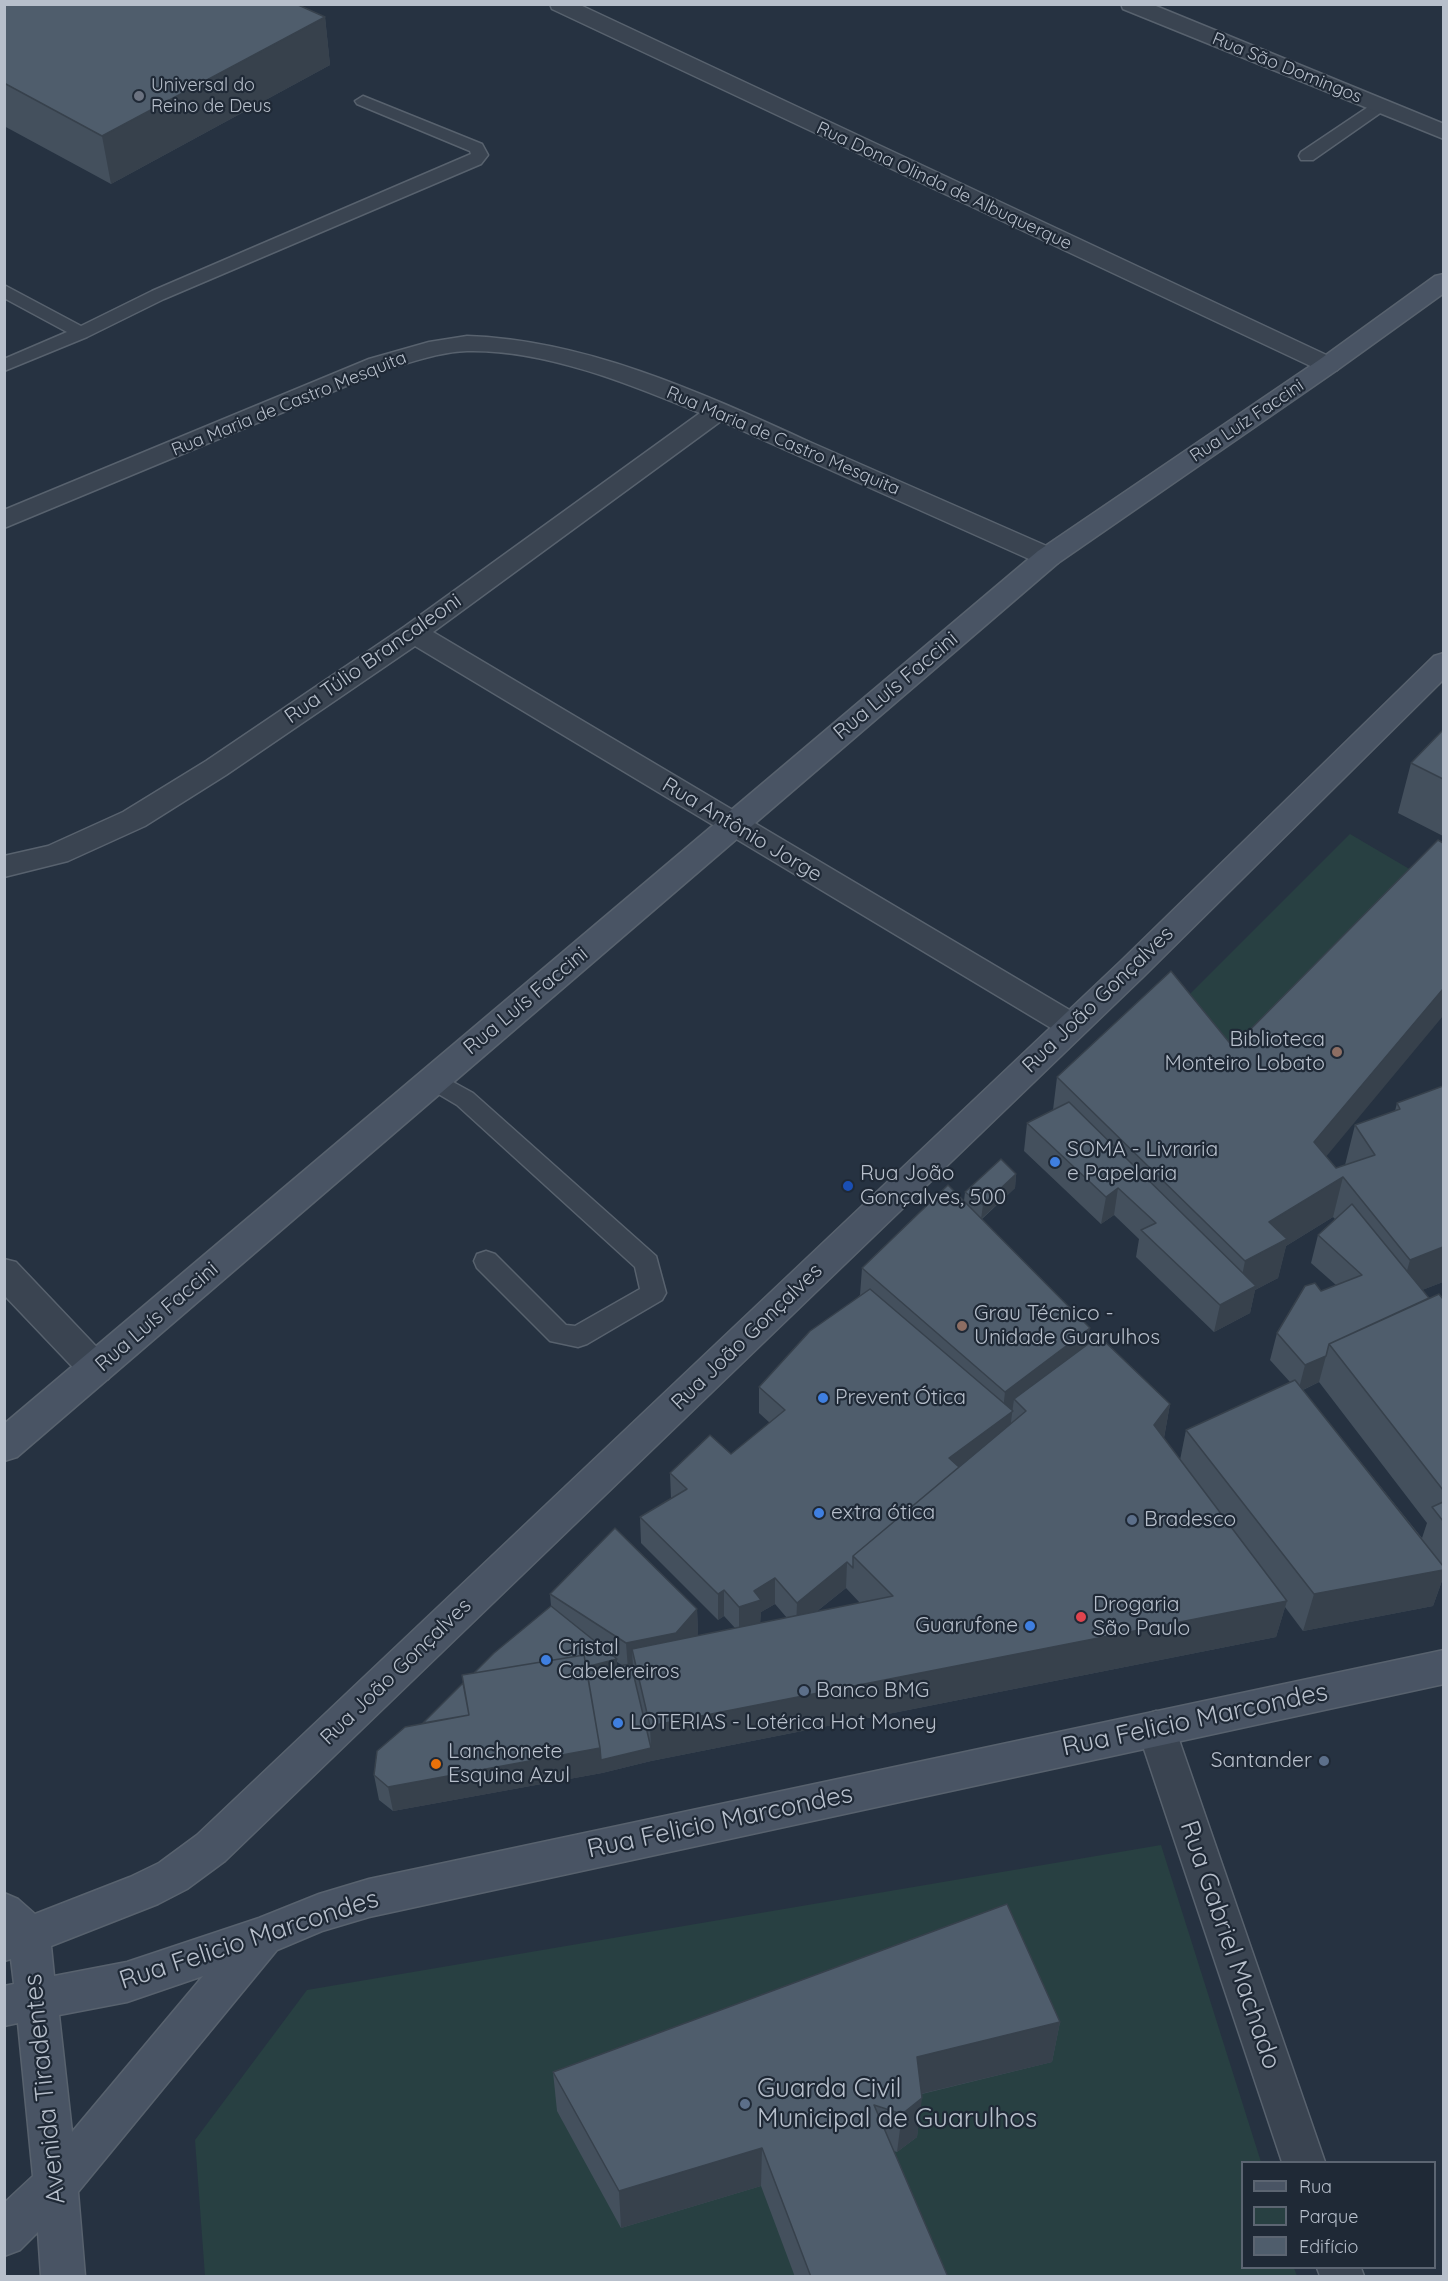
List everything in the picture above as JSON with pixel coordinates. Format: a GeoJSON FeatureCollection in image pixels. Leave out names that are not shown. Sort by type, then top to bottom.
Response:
{"type":"FeatureCollection","features":[{"type":"Feature","properties":{"kind":"street","name":"Rua Dona Olinda de Albuquerque"},"geometry":{"type":"LineString","coordinates":[[560,4],[1328,365]]}},
{"type":"Feature","properties":{"kind":"street","name":"Rua São Domingos"},"geometry":{"type":"LineString","coordinates":[[1131,4],[1443,132]]}},
{"type":"Feature","properties":{"kind":"street","name":"Rua Luíz Faccini"},"geometry":{"type":"LineString","coordinates":[[1048,556],[1328,365],[1443,281]]}},
{"type":"Feature","properties":{"kind":"street","name":"Rua Maria de Castro Mesquita"},"geometry":{"type":"LineString","coordinates":[[4,520],[378,364],[433,348],[478,343],[541,351],[604,369],[718,411],[1048,556]]}},
{"type":"Feature","properties":{"kind":"street","name":"Rua Túlio Brancaleoni"},"geometry":{"type":"LineString","coordinates":[[4,867],[57,854],[134,819],[216,768],[414,633],[718,411]]}},
{"type":"Feature","properties":{"kind":"street","name":"Rua Luís Faccini"},"geometry":{"type":"LineString","coordinates":[[4,1446],[1048,556]]}},
{"type":"Feature","properties":{"kind":"street","name":"Rua Antônio Jorge"},"geometry":{"type":"LineString","coordinates":[[414,633],[1072,1026]]}},
{"type":"Feature","properties":{"kind":"street","name":"Rua João Gonçalves"},"geometry":{"type":"LineString","coordinates":[[13,1929],[144,1891],[173,1876],[211,1848],[1072,1026],[1443,662]]}},
{"type":"Feature","properties":{"kind":"street"},"geometry":{"type":"LineString","coordinates":[[4,1272],[96,1369]]}},
{"type":"Feature","properties":{"kind":"street","name":"Rua Felicio Marcondes"},"geometry":{"type":"LineString","coordinates":[[20,2003],[127,1982],[262,1936],[318,1913],[369,1898],[1443,1667]]}},
{"type":"Feature","properties":{"kind":"street","name":"Rua Gabriel Machado"},"geometry":{"type":"LineString","coordinates":[[1156,1728],[1303,2161]]}},
{"type":"Feature","properties":{"kind":"street","name":"Avenida Tiradentes"},"geometry":{"type":"LineString","coordinates":[[13,1929],[20,2003],[56,2185],[63,2277]]}},
{"type":"Feature","properties":{"kind":"street"},"geometry":{"type":"LineString","coordinates":[[4,2234],[56,2185],[262,1936]]}},
{"type":"Feature","properties":{"kind":"lane"},"geometry":{"type":"LineString","coordinates":[[4,366],[81,333],[158,295],[476,160],[480,154],[476,148],[363,101]]}},
{"type":"Feature","properties":{"kind":"lane"},"geometry":{"type":"LineString","coordinates":[[1307,156],[1380,106]]}},
{"type":"Feature","properties":{"kind":"lane"},"geometry":{"type":"LineString","coordinates":[[4,291],[81,333]]}},
{"type":"Feature","properties":{"kind":"lane"},"geometry":{"type":"LineString","coordinates":[[433,1080],[465,1099],[647,1263],[653,1293],[578,1338],[559,1334],[486,1261]]}},
{"type":"Feature","properties":{"kind":"green space"},"geometry":{"type":"Polygon","coordinates":[[[1350,834],[1428,880],[1225,1087],[1188,996],[1350,834]]]}},
{"type":"Feature","properties":{"kind":"green space"},"geometry":{"type":"Polygon","coordinates":[[[1161,1845],[1261,2161],[1241,2161],[1241,2269],[1294,2269],[1297,2276],[205,2276],[195,2140],[307,1990],[1161,1845]]]}},
{"type":"Feature","properties":{"kind":"building","name":"Universal do Reino de Deus"},"geometry":{"type":"Polygon","coordinates":[[[4,4],[296,4],[325,17],[102,136],[4,83],[4,4]]]}},
{"type":"Feature","properties":{"kind":"building"},"geometry":{"type":"Polygon","coordinates":[[[1443,730],[1443,779],[1411,763],[1443,730]]]}},
{"type":"Feature","properties":{"kind":"building"},"geometry":{"type":"Polygon","coordinates":[[[1438,840],[1443,843],[1443,989],[1314,1142],[1336,1168],[1375,1155],[1355,1125],[1400,1109],[1397,1103],[1443,1086],[1443,1247],[1410,1260],[1343,1177],[1269,1222],[1287,1239],[1245,1261],[1057,1077],[1171,971],[1233,1047],[1438,840]]]}},
{"type":"Feature","properties":{"kind":"building"},"geometry":{"type":"Polygon","coordinates":[[[1069,1102],[1256,1286],[1220,1305],[1141,1230],[1156,1223],[1118,1188],[1106,1197],[1027,1123],[1069,1102]]]}},
{"type":"Feature","properties":{"kind":"building"},"geometry":{"type":"Polygon","coordinates":[[[1001,1159],[1016,1174],[983,1205],[965,1192],[1001,1159]]]}},
{"type":"Feature","properties":{"kind":"building","name":"Grau Técnico - Unidade Guarulhos"},"geometry":{"type":"Polygon","coordinates":[[[948,1185],[1090,1328],[1005,1392],[862,1268],[948,1185]]]}},
{"type":"Feature","properties":{"kind":"building"},"geometry":{"type":"Polygon","coordinates":[[[1352,1204],[1429,1298],[1329,1344],[1326,1356],[1305,1365],[1277,1333],[1305,1286],[1315,1283],[1321,1291],[1362,1275],[1318,1235],[1352,1204]]]}},
{"type":"Feature","properties":{"kind":"building"},"geometry":{"type":"Polygon","coordinates":[[[870,1289],[1013,1411],[949,1458],[959,1467],[853,1556],[853,1568],[847,1562],[797,1603],[775,1578],[754,1591],[761,1600],[739,1607],[724,1590],[718,1594],[640,1517],[687,1489],[670,1473],[710,1435],[731,1454],[785,1410],[759,1387],[810,1331],[870,1289]]]}},
{"type":"Feature","properties":{"kind":"building"},"geometry":{"type":"Polygon","coordinates":[[[1439,1294],[1443,1299],[1443,1490],[1329,1344],[1439,1294]]]}},
{"type":"Feature","properties":{"kind":"building"},"geometry":{"type":"Polygon","coordinates":[[[1099,1336],[1170,1404],[1154,1425],[1287,1601],[650,1726],[632,1649],[893,1596],[853,1556],[1026,1411],[1014,1399],[1099,1336]]]}},
{"type":"Feature","properties":{"kind":"building"},"geometry":{"type":"Polygon","coordinates":[[[1295,1380],[1443,1566],[1443,1570],[1314,1594],[1186,1430],[1295,1380]]]}},
{"type":"Feature","properties":{"kind":"building"},"geometry":{"type":"Polygon","coordinates":[[[1443,1502],[1443,1521],[1432,1507],[1443,1502]]]}},
{"type":"Feature","properties":{"kind":"building"},"geometry":{"type":"Polygon","coordinates":[[[615,1528],[697,1609],[676,1633],[626,1643],[550,1594],[615,1528]]]}},
{"type":"Feature","properties":{"kind":"building"},"geometry":{"type":"Polygon","coordinates":[[[551,1606],[617,1659],[586,1667],[584,1655],[474,1673],[494,1653],[551,1606]]]}},
{"type":"Feature","properties":{"kind":"building"},"geometry":{"type":"Polygon","coordinates":[[[584,1655],[600,1748],[388,1787],[374,1775],[377,1751],[405,1727],[469,1715],[462,1675],[584,1655]]]}},
{"type":"Feature","properties":{"kind":"building","name":"LOTERIAS - Lotérica Hot Money"},"geometry":{"type":"Polygon","coordinates":[[[631,1664],[651,1748],[601,1760],[587,1671],[631,1664]]]}},
{"type":"Feature","properties":{"kind":"building"},"geometry":{"type":"Polygon","coordinates":[[[463,1683],[469,1715],[423,1723],[463,1683]]]}},
{"type":"Feature","properties":{"kind":"building","name":"Guarda Civil Municipal de Guarulhos"},"geometry":{"type":"Polygon","coordinates":[[[1007,1904],[1060,2022],[917,2057],[922,2098],[902,2114],[874,2105],[948,2277],[811,2277],[762,2148],[619,2191],[553,2072],[1007,1904]]]}},
{"type":"Feature","properties":{"kind":"place","name":"Universal do Reino de Deus"},"geometry":{"type":"Point","coordinates":[139,96]}},
{"type":"Feature","properties":{"kind":"place","name":"Biblioteca Monteiro Lobato"},"geometry":{"type":"Point","coordinates":[1337,1052]}},
{"type":"Feature","properties":{"kind":"place","name":"SOMA - Livraria e Papelaria"},"geometry":{"type":"Point","coordinates":[1055,1162]}},
{"type":"Feature","properties":{"kind":"place","name":"Rua João Gonçalves, 500"},"geometry":{"type":"Point","coordinates":[848,1186]}},
{"type":"Feature","properties":{"kind":"place","name":"Grau Técnico - Unidade Guarulhos"},"geometry":{"type":"Point","coordinates":[962,1326]}},
{"type":"Feature","properties":{"kind":"place","name":"Prevent Ótica"},"geometry":{"type":"Point","coordinates":[823,1398]}},
{"type":"Feature","properties":{"kind":"place","name":"extra ótica"},"geometry":{"type":"Point","coordinates":[819,1513]}},
{"type":"Feature","properties":{"kind":"place","name":"Bradesco"},"geometry":{"type":"Point","coordinates":[1132,1520]}},
{"type":"Feature","properties":{"kind":"place","name":"Drogaria São Paulo"},"geometry":{"type":"Point","coordinates":[1081,1617]}},
{"type":"Feature","properties":{"kind":"place","name":"Guarufone"},"geometry":{"type":"Point","coordinates":[1030,1626]}},
{"type":"Feature","properties":{"kind":"place","name":"Cristal Cabelereiros"},"geometry":{"type":"Point","coordinates":[546,1660]}},
{"type":"Feature","properties":{"kind":"place","name":"Banco BMG"},"geometry":{"type":"Point","coordinates":[804,1691]}},
{"type":"Feature","properties":{"kind":"place","name":"LOTERIAS - Lotérica Hot Money"},"geometry":{"type":"Point","coordinates":[618,1723]}},
{"type":"Feature","properties":{"kind":"place","name":"Santander"},"geometry":{"type":"Point","coordinates":[1324,1761]}},
{"type":"Feature","properties":{"kind":"place","name":"Lanchonete Esquina Azul"},"geometry":{"type":"Point","coordinates":[436,1764]}},
{"type":"Feature","properties":{"kind":"place","name":"Guarda Civil Municipal de Guarulhos"},"geometry":{"type":"Point","coordinates":[745,2104]}}]}
